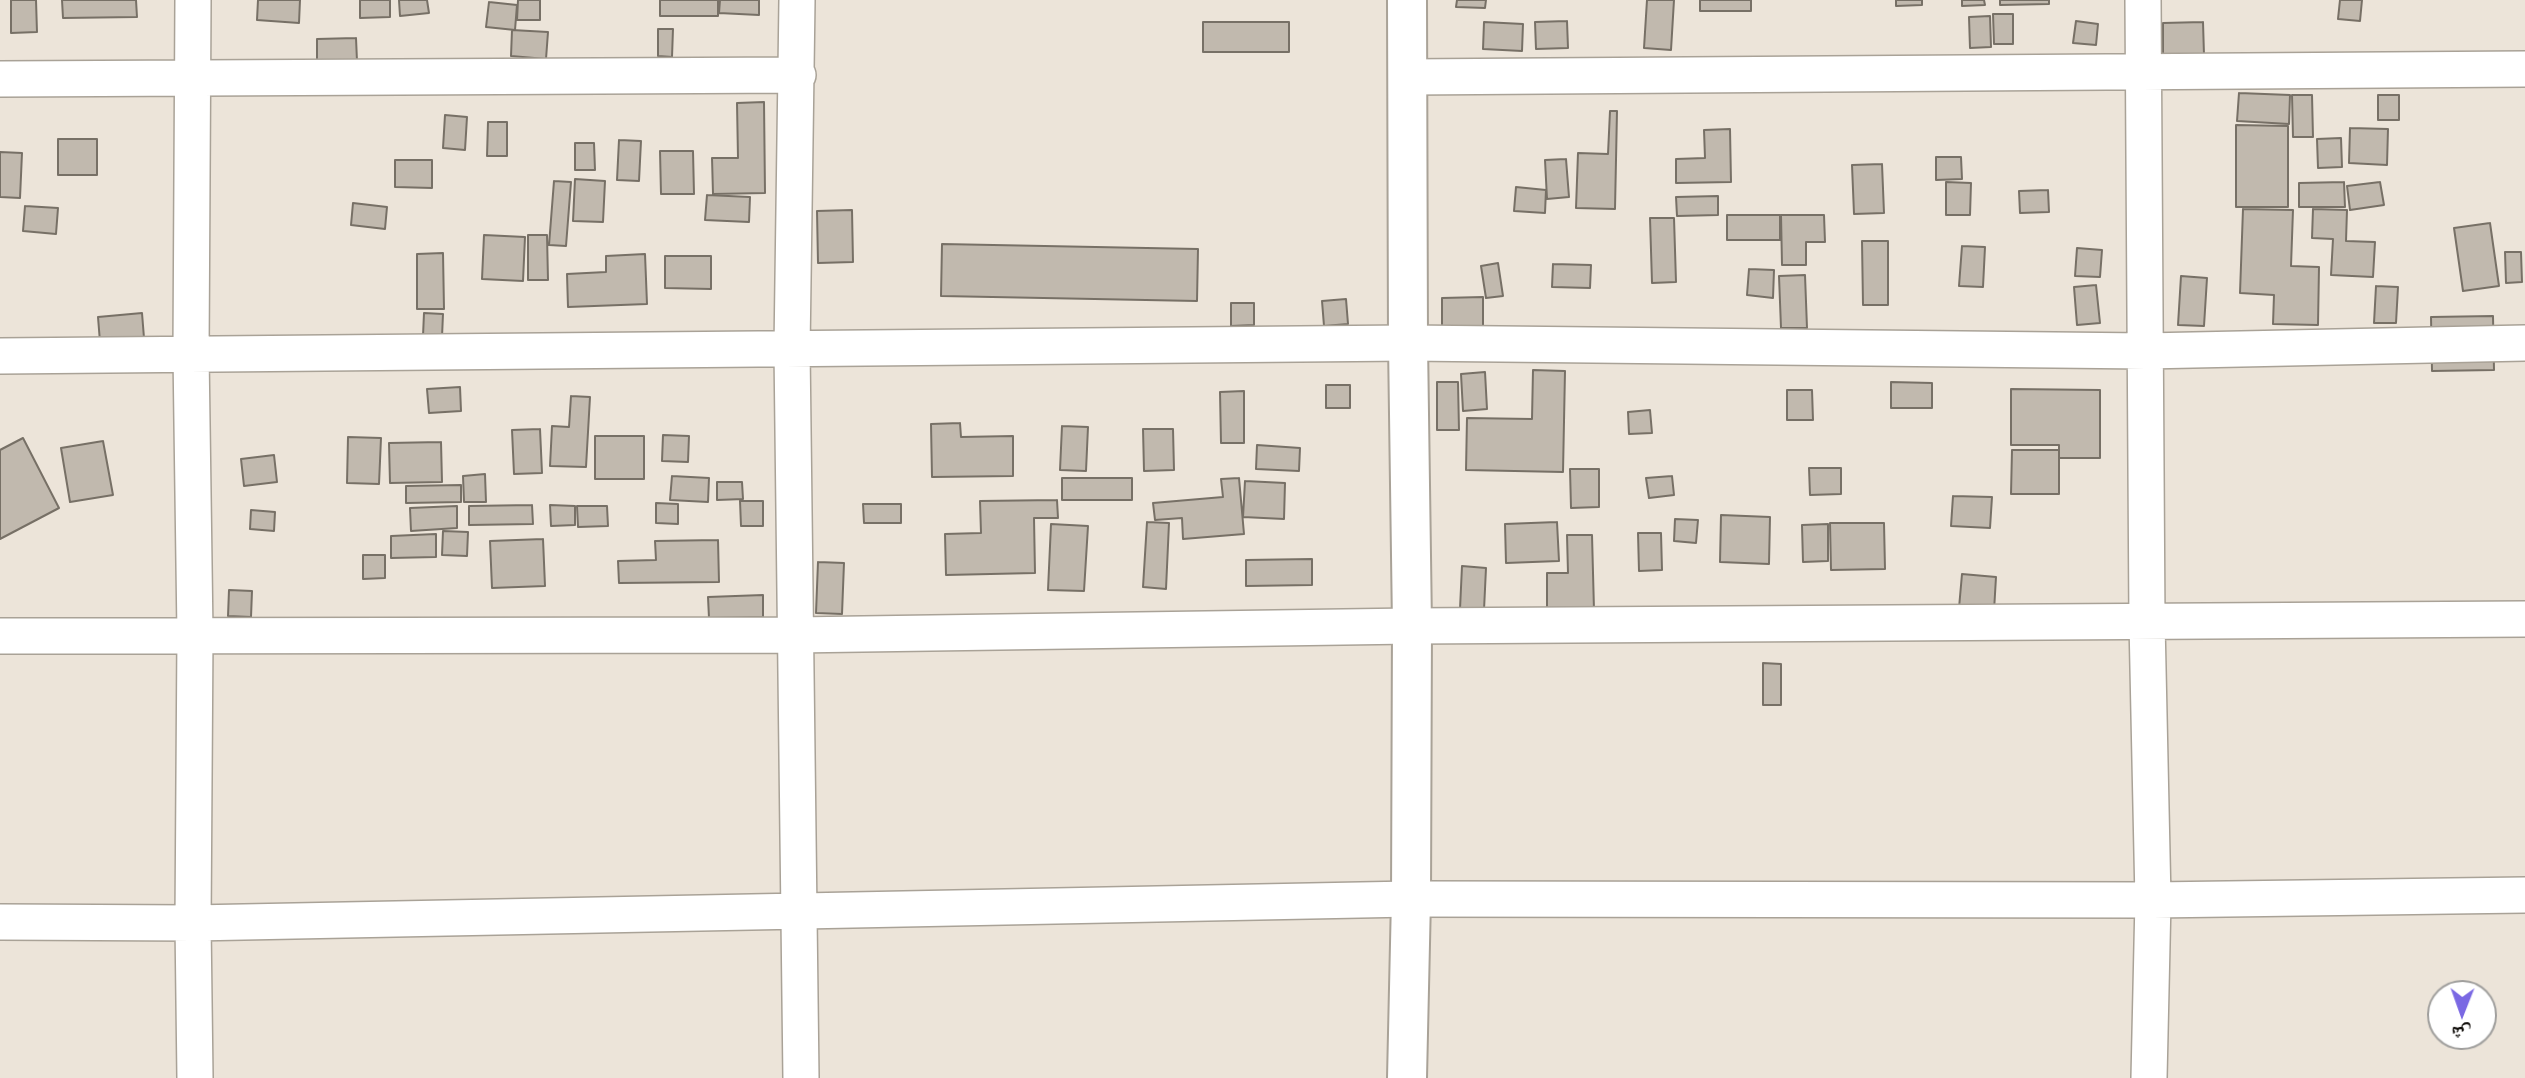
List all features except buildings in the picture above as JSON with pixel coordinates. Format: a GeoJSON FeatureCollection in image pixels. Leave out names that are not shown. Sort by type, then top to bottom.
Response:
{"type":"FeatureCollection","features":[{"type":"Feature","properties":{"kind":"street"},"geometry":{"type":"LineString","coordinates":[[193,0],[191,353],[195,634],[195,1078]]}},
{"type":"Feature","properties":{"kind":"street"},"geometry":{"type":"LineString","coordinates":[[797,0],[792,349],[801,1078]]}},
{"type":"Feature","properties":{"kind":"street"},"geometry":{"type":"LineString","coordinates":[[1407,0],[1412,626],[1412,899],[1407,1078]]}},
{"type":"Feature","properties":{"kind":"street"},"geometry":{"type":"LineString","coordinates":[[2143,0],[2147,622],[2153,900],[2149,1078]]}},
{"type":"Feature","properties":{"kind":"street"},"geometry":{"type":"LineString","coordinates":[[1408,77],[2525,69]]}},
{"type":"Feature","properties":{"kind":"street"},"geometry":{"type":"LineString","coordinates":[[0,79],[797,75]]}},
{"type":"Feature","properties":{"kind":"street"},"geometry":{"type":"LineString","coordinates":[[0,356],[1408,343],[2146,351],[2525,343]]}},
{"type":"Feature","properties":{"kind":"street"},"geometry":{"type":"LineString","coordinates":[[0,636],[794,635],[1412,626],[2525,619]]}},
{"type":"Feature","properties":{"kind":"street"},"geometry":{"type":"LineString","coordinates":[[0,922],[193,923],[1412,899],[2153,900],[2525,895]]}}]}
